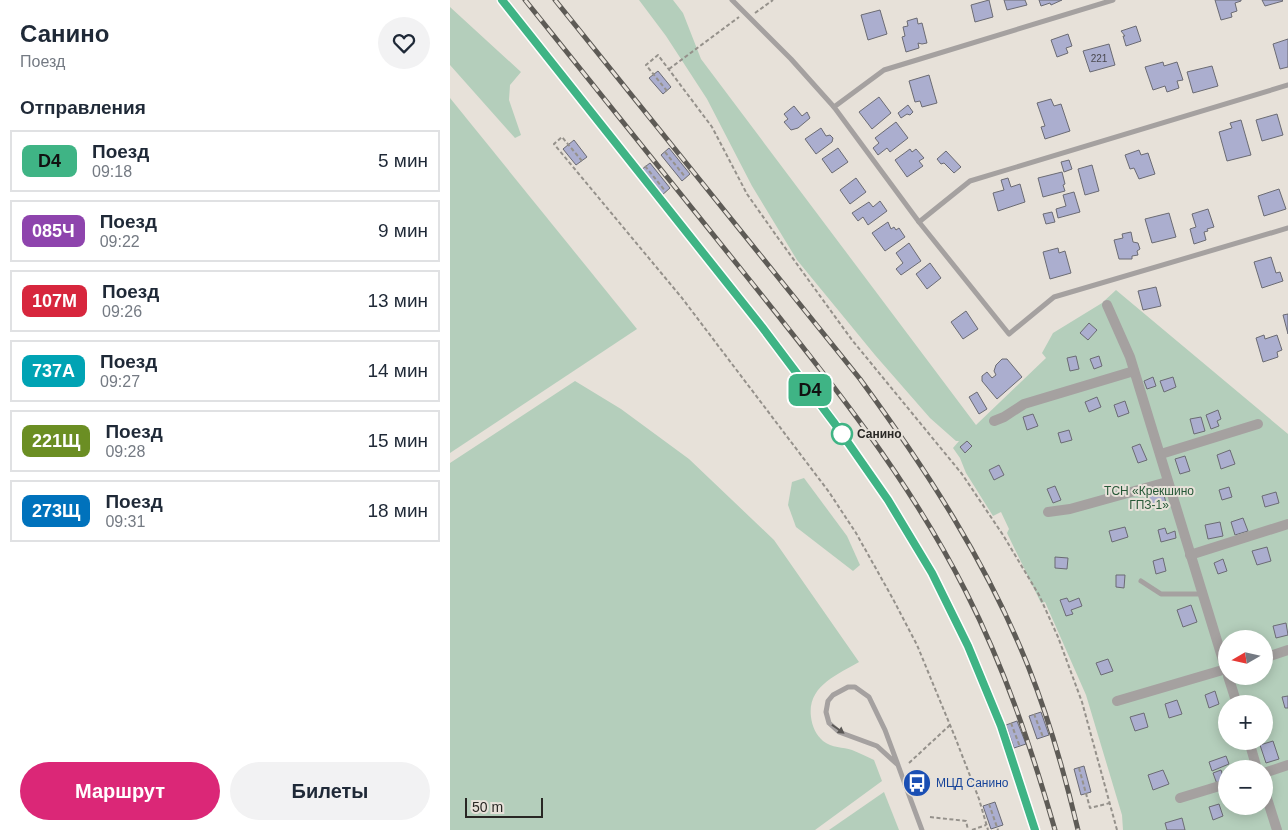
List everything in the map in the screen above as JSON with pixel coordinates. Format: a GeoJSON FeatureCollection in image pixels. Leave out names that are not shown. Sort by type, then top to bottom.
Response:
{"type":"FeatureCollection","features":[{"type":"Feature","properties":{"kind":"street"},"geometry":{"type":"LineString","coordinates":[[1107,306],[1130,357],[1218,644]]}},
{"type":"Feature","properties":{"kind":"street"},"geometry":{"type":"LineString","coordinates":[[994,421],[1024,404],[1134,371]]}},
{"type":"Feature","properties":{"kind":"street"},"geometry":{"type":"LineString","coordinates":[[1161,454],[1258,424]]}},
{"type":"Feature","properties":{"kind":"street"},"geometry":{"type":"LineString","coordinates":[[1048,512],[1070,509],[1167,482]]}},
{"type":"Feature","properties":{"kind":"street"},"geometry":{"type":"LineString","coordinates":[[1190,555],[1288,524]]}},
{"type":"Feature","properties":{"kind":"street"},"geometry":{"type":"LineString","coordinates":[[1273,655],[1288,650]]}},
{"type":"Feature","properties":{"kind":"street"},"geometry":{"type":"LineString","coordinates":[[1118,701],[1218,671]]}},
{"type":"Feature","properties":{"kind":"street"},"geometry":{"type":"LineString","coordinates":[[1273,770],[1288,765]]}},
{"type":"Feature","properties":{"kind":"street"},"geometry":{"type":"LineString","coordinates":[[1180,798],[1218,786]]}},
{"type":"Feature","properties":{"kind":"street"},"geometry":{"type":"LineString","coordinates":[[1272,815],[1277,830]]}},
{"type":"Feature","properties":{"kind":"lane"},"geometry":{"type":"LineString","coordinates":[[732,0],[791,59],[834,107],[919,222],[1009,334],[1054,297],[1288,228]]}},
{"type":"Feature","properties":{"kind":"lane"},"geometry":{"type":"LineString","coordinates":[[834,107],[884,70],[1113,0]]}},
{"type":"Feature","properties":{"kind":"lane"},"geometry":{"type":"LineString","coordinates":[[919,222],[970,180],[1288,85]]}},
{"type":"Feature","properties":{"kind":"lane"},"geometry":{"type":"LineString","coordinates":[[1141,581],[1161,594],[1202,594]]}},
{"type":"Feature","properties":{"kind":"lane"},"geometry":{"type":"LineString","coordinates":[[898,765],[877,746],[839,732],[830,723],[826,712],[828,701],[833,695],[848,687],[855,687],[869,697],[886,730],[922,830]]}},
{"type":"Feature","properties":{"kind":"path"},"geometry":{"type":"LineString","coordinates":[[750,17],[773,0]]}},
{"type":"Feature","properties":{"kind":"path"},"geometry":{"type":"LineString","coordinates":[[669,69],[745,12]]}},
{"type":"Feature","properties":{"kind":"path"},"geometry":{"type":"LineString","coordinates":[[667,91],[646,65],[658,55],[712,127],[747,194],[778,238],[852,340],[962,474],[1003,535],[1039,595],[1058,637],[1082,702],[1117,830]]}},
{"type":"Feature","properties":{"kind":"path"},"geometry":{"type":"LineString","coordinates":[[582,161],[562,137],[554,144],[682,298],[829,492],[856,533],[894,599],[917,645],[950,725],[988,830]]}},
{"type":"Feature","properties":{"kind":"path"},"geometry":{"type":"LineString","coordinates":[[664,152],[686,178]]}},
{"type":"Feature","properties":{"kind":"path"},"geometry":{"type":"LineString","coordinates":[[645,166],[666,192]]}},
{"type":"Feature","properties":{"kind":"path"},"geometry":{"type":"LineString","coordinates":[[1034,714],[1043,737]]}},
{"type":"Feature","properties":{"kind":"path"},"geometry":{"type":"LineString","coordinates":[[1011,723],[1020,746]]}},
{"type":"Feature","properties":{"kind":"path"},"geometry":{"type":"LineString","coordinates":[[909,764],[950,725]]}},
{"type":"Feature","properties":{"kind":"path"},"geometry":{"type":"LineString","coordinates":[[1079,768],[1090,808],[1110,803]]}},
{"type":"Feature","properties":{"kind":"path"},"geometry":{"type":"LineString","coordinates":[[989,804],[998,830]]}},
{"type":"Feature","properties":{"kind":"path"},"geometry":{"type":"LineString","coordinates":[[930,817],[966,821],[968,830]]}},
{"type":"Feature","properties":{"kind":"path"},"geometry":{"type":"LineString","coordinates":[[972,830],[986,825]]}},
{"type":"Feature","properties":{"kind":"green space","name":"ТСН «Крекшино ГПЗ-1»"},"geometry":{"type":"Polygon","coordinates":[[[639,0],[673,0],[683,13],[701,59],[976,425],[1046,358],[1042,353],[1053,333],[1102,303],[1116,290],[1288,434],[1288,830],[1123,830],[1122,815],[1086,695],[1045,602],[1041,603],[1007,533],[1009,529],[1001,512],[993,516],[966,473],[960,458],[953,448],[959,441],[956,441],[930,418],[875,355],[797,260],[752,186],[707,99],[666,36],[639,0]]]}},
{"type":"Feature","properties":{"kind":"green space"},"geometry":{"type":"Polygon","coordinates":[[[450,7],[521,72],[510,85],[509,100],[521,135],[515,138],[450,65],[450,7]]]}},
{"type":"Feature","properties":{"kind":"green space"},"geometry":{"type":"Polygon","coordinates":[[[450,98],[637,329],[450,453],[450,98]]]}},
{"type":"Feature","properties":{"kind":"green space"},"geometry":{"type":"Polygon","coordinates":[[[575,381],[621,409],[689,459],[774,540],[859,662],[833,677],[819,689],[811,706],[811,717],[816,733],[826,743],[852,750],[874,760],[882,781],[815,830],[450,830],[450,463],[575,381]]]}},
{"type":"Feature","properties":{"kind":"green space"},"geometry":{"type":"Polygon","coordinates":[[[804,478],[847,536],[860,565],[853,571],[796,527],[788,505],[792,482],[804,478]]]}},
{"type":"Feature","properties":{"kind":"green space"},"geometry":{"type":"Polygon","coordinates":[[[884,792],[899,830],[829,830],[884,792]]]}},
{"type":"Feature","properties":{"kind":"building"},"geometry":{"type":"Polygon","coordinates":[[[989,0],[993,17],[975,22],[971,5],[989,0]]]}},
{"type":"Feature","properties":{"kind":"building"},"geometry":{"type":"Polygon","coordinates":[[[1004,0],[1025,0],[1027,5],[1007,10],[1004,0]]]}},
{"type":"Feature","properties":{"kind":"building"},"geometry":{"type":"Polygon","coordinates":[[[1039,0],[1062,0],[1051,5],[1050,3],[1041,6],[1039,0]]]}},
{"type":"Feature","properties":{"kind":"building"},"geometry":{"type":"Polygon","coordinates":[[[1215,0],[1241,1],[1235,3],[1237,11],[1231,13],[1232,17],[1221,20],[1215,0]]]}},
{"type":"Feature","properties":{"kind":"building"},"geometry":{"type":"Polygon","coordinates":[[[1262,0],[1282,0],[1283,1],[1265,6],[1262,0]]]}},
{"type":"Feature","properties":{"kind":"building"},"geometry":{"type":"Polygon","coordinates":[[[880,10],[887,34],[868,40],[861,15],[880,10]]]}},
{"type":"Feature","properties":{"kind":"building"},"geometry":{"type":"Polygon","coordinates":[[[917,18],[918,24],[922,23],[927,43],[918,43],[919,48],[906,52],[902,37],[905,36],[903,27],[908,26],[907,21],[917,18]]]}},
{"type":"Feature","properties":{"kind":"building"},"geometry":{"type":"Polygon","coordinates":[[[1136,26],[1141,41],[1126,46],[1123,36],[1125,36],[1121,31],[1136,26]]]}},
{"type":"Feature","properties":{"kind":"building"},"geometry":{"type":"Polygon","coordinates":[[[1068,34],[1072,46],[1066,48],[1068,53],[1057,57],[1051,40],[1068,34]]]}},
{"type":"Feature","properties":{"kind":"building"},"geometry":{"type":"Polygon","coordinates":[[[1288,39],[1288,67],[1280,69],[1273,44],[1288,39]]]}},
{"type":"Feature","properties":{"kind":"building"},"geometry":{"type":"Polygon","coordinates":[[[1109,44],[1115,65],[1090,72],[1083,51],[1109,44]]]}},
{"type":"Feature","properties":{"kind":"building"},"geometry":{"type":"Polygon","coordinates":[[[1163,62],[1164,66],[1177,62],[1183,80],[1177,81],[1179,88],[1167,92],[1165,86],[1153,90],[1145,67],[1163,62]]]}},
{"type":"Feature","properties":{"kind":"building"},"geometry":{"type":"Polygon","coordinates":[[[1212,66],[1218,86],[1193,93],[1187,72],[1212,66]]]}},
{"type":"Feature","properties":{"kind":"building"},"geometry":{"type":"Polygon","coordinates":[[[658,71],[671,87],[663,94],[649,78],[658,71]]]}},
{"type":"Feature","properties":{"kind":"building"},"geometry":{"type":"Polygon","coordinates":[[[929,75],[937,103],[922,107],[920,101],[915,102],[909,81],[929,75]]]}},
{"type":"Feature","properties":{"kind":"building"},"geometry":{"type":"Polygon","coordinates":[[[879,97],[891,113],[872,129],[859,112],[879,97]]]}},
{"type":"Feature","properties":{"kind":"building"},"geometry":{"type":"Polygon","coordinates":[[[1051,99],[1054,106],[1061,104],[1070,131],[1045,139],[1041,127],[1045,126],[1037,103],[1051,99]]]}},
{"type":"Feature","properties":{"kind":"building"},"geometry":{"type":"Polygon","coordinates":[[[908,105],[913,112],[901,118],[898,113],[908,105]]]}},
{"type":"Feature","properties":{"kind":"building"},"geometry":{"type":"Polygon","coordinates":[[[794,106],[802,116],[807,112],[810,118],[798,128],[791,130],[784,122],[788,119],[784,114],[794,106]]]}},
{"type":"Feature","properties":{"kind":"building"},"geometry":{"type":"Polygon","coordinates":[[[1277,114],[1283,135],[1262,141],[1256,120],[1277,114]]]}},
{"type":"Feature","properties":{"kind":"building"},"geometry":{"type":"Polygon","coordinates":[[[1241,120],[1251,155],[1227,161],[1219,132],[1232,128],[1230,123],[1241,120]]]}},
{"type":"Feature","properties":{"kind":"building"},"geometry":{"type":"Polygon","coordinates":[[[896,122],[908,138],[890,152],[887,148],[878,155],[873,148],[879,143],[875,138],[896,122]]]}},
{"type":"Feature","properties":{"kind":"building"},"geometry":{"type":"Polygon","coordinates":[[[821,128],[826,136],[830,135],[833,138],[832,142],[816,154],[805,139],[821,128]]]}},
{"type":"Feature","properties":{"kind":"building"},"geometry":{"type":"Polygon","coordinates":[[[574,140],[587,157],[576,165],[563,149],[574,140]]]}},
{"type":"Feature","properties":{"kind":"building"},"geometry":{"type":"Polygon","coordinates":[[[669,148],[690,174],[682,181],[661,155],[669,148]]]}},
{"type":"Feature","properties":{"kind":"building"},"geometry":{"type":"Polygon","coordinates":[[[838,148],[848,162],[832,173],[822,159],[838,148]]]}},
{"type":"Feature","properties":{"kind":"building"},"geometry":{"type":"Polygon","coordinates":[[[910,149],[912,152],[916,149],[924,158],[919,161],[923,166],[907,177],[895,160],[910,149]]]}},
{"type":"Feature","properties":{"kind":"building"},"geometry":{"type":"Polygon","coordinates":[[[1139,150],[1141,155],[1148,153],[1155,174],[1139,179],[1134,168],[1130,169],[1125,155],[1139,150]]]}},
{"type":"Feature","properties":{"kind":"building"},"geometry":{"type":"Polygon","coordinates":[[[946,151],[961,167],[954,173],[937,159],[946,151]]]}},
{"type":"Feature","properties":{"kind":"building"},"geometry":{"type":"Polygon","coordinates":[[[1069,160],[1072,169],[1064,172],[1061,162],[1069,160]]]}},
{"type":"Feature","properties":{"kind":"building"},"geometry":{"type":"Polygon","coordinates":[[[650,163],[670,188],[661,196],[641,170],[650,163]]]}},
{"type":"Feature","properties":{"kind":"building"},"geometry":{"type":"Polygon","coordinates":[[[1092,165],[1099,191],[1085,195],[1078,169],[1092,165]]]}},
{"type":"Feature","properties":{"kind":"building"},"geometry":{"type":"Polygon","coordinates":[[[1062,172],[1065,191],[1043,197],[1038,178],[1062,172]]]}},
{"type":"Feature","properties":{"kind":"building"},"geometry":{"type":"Polygon","coordinates":[[[856,178],[866,192],[850,204],[840,190],[856,178]]]}},
{"type":"Feature","properties":{"kind":"building"},"geometry":{"type":"Polygon","coordinates":[[[1008,178],[1011,187],[1020,184],[1025,202],[998,211],[993,193],[1004,190],[1001,180],[1008,178]]]}},
{"type":"Feature","properties":{"kind":"building"},"geometry":{"type":"Polygon","coordinates":[[[1279,189],[1286,209],[1264,216],[1258,196],[1279,189]]]}},
{"type":"Feature","properties":{"kind":"building"},"geometry":{"type":"Polygon","coordinates":[[[1074,192],[1080,212],[1058,218],[1056,209],[1066,206],[1063,195],[1074,192]]]}},
{"type":"Feature","properties":{"kind":"building"},"geometry":{"type":"Polygon","coordinates":[[[880,201],[887,211],[868,225],[863,217],[858,221],[852,213],[869,202],[873,207],[880,201]]]}},
{"type":"Feature","properties":{"kind":"building"},"geometry":{"type":"Polygon","coordinates":[[[1208,209],[1214,227],[1204,232],[1206,240],[1194,244],[1190,229],[1196,227],[1192,214],[1208,209]]]}},
{"type":"Feature","properties":{"kind":"building"},"geometry":{"type":"Polygon","coordinates":[[[1052,212],[1055,222],[1046,224],[1043,214],[1052,212]]]}},
{"type":"Feature","properties":{"kind":"building"},"geometry":{"type":"Polygon","coordinates":[[[1169,213],[1176,237],[1152,243],[1145,219],[1169,213]]]}},
{"type":"Feature","properties":{"kind":"building"},"geometry":{"type":"Polygon","coordinates":[[[888,222],[891,229],[894,227],[896,230],[899,228],[905,237],[885,251],[872,233],[888,222]]]}},
{"type":"Feature","properties":{"kind":"building"},"geometry":{"type":"Polygon","coordinates":[[[1131,232],[1133,242],[1138,243],[1140,249],[1137,251],[1138,255],[1132,256],[1132,259],[1119,259],[1114,240],[1123,238],[1122,234],[1131,232]]]}},
{"type":"Feature","properties":{"kind":"building"},"geometry":{"type":"Polygon","coordinates":[[[909,243],[921,261],[901,275],[896,269],[903,263],[896,253],[909,243]]]}},
{"type":"Feature","properties":{"kind":"building"},"geometry":{"type":"Polygon","coordinates":[[[1058,248],[1059,253],[1065,251],[1071,273],[1050,279],[1043,252],[1058,248]]]}},
{"type":"Feature","properties":{"kind":"building"},"geometry":{"type":"Polygon","coordinates":[[[1271,257],[1276,273],[1280,272],[1283,281],[1262,288],[1254,262],[1271,257]]]}},
{"type":"Feature","properties":{"kind":"building"},"geometry":{"type":"Polygon","coordinates":[[[930,263],[941,278],[927,289],[916,274],[930,263]]]}},
{"type":"Feature","properties":{"kind":"building"},"geometry":{"type":"Polygon","coordinates":[[[1156,287],[1161,306],[1143,310],[1138,291],[1156,287]]]}},
{"type":"Feature","properties":{"kind":"building"},"geometry":{"type":"Polygon","coordinates":[[[966,311],[978,329],[963,339],[951,322],[966,311]]]}},
{"type":"Feature","properties":{"kind":"building"},"geometry":{"type":"Polygon","coordinates":[[[1288,314],[1288,334],[1283,315],[1288,314]]]}},
{"type":"Feature","properties":{"kind":"building"},"geometry":{"type":"Polygon","coordinates":[[[1089,323],[1097,330],[1088,340],[1080,333],[1089,323]]]}},
{"type":"Feature","properties":{"kind":"building"},"geometry":{"type":"Polygon","coordinates":[[[1264,335],[1265,339],[1277,335],[1282,350],[1277,352],[1278,357],[1263,362],[1256,338],[1264,335]]]}},
{"type":"Feature","properties":{"kind":"building"},"geometry":{"type":"Polygon","coordinates":[[[1076,356],[1079,369],[1070,371],[1067,358],[1076,356]]]}},
{"type":"Feature","properties":{"kind":"building"},"geometry":{"type":"Polygon","coordinates":[[[1099,356],[1102,366],[1094,369],[1090,359],[1099,356]]]}},
{"type":"Feature","properties":{"kind":"building"},"geometry":{"type":"Polygon","coordinates":[[[1002,359],[1007,359],[1022,377],[997,399],[982,381],[982,376],[987,372],[992,378],[996,375],[994,371],[996,365],[1002,359]]]}},
{"type":"Feature","properties":{"kind":"building"},"geometry":{"type":"Polygon","coordinates":[[[1153,377],[1156,386],[1147,389],[1144,381],[1153,377]]]}},
{"type":"Feature","properties":{"kind":"building"},"geometry":{"type":"Polygon","coordinates":[[[1173,377],[1176,387],[1164,392],[1160,381],[1173,377]]]}},
{"type":"Feature","properties":{"kind":"building"},"geometry":{"type":"Polygon","coordinates":[[[977,392],[987,409],[979,414],[969,397],[977,392]]]}},
{"type":"Feature","properties":{"kind":"building"},"geometry":{"type":"Polygon","coordinates":[[[1097,397],[1101,407],[1089,412],[1085,402],[1097,397]]]}},
{"type":"Feature","properties":{"kind":"building"},"geometry":{"type":"Polygon","coordinates":[[[1125,401],[1129,413],[1118,417],[1114,405],[1125,401]]]}},
{"type":"Feature","properties":{"kind":"building"},"geometry":{"type":"Polygon","coordinates":[[[1218,410],[1221,419],[1217,421],[1219,426],[1211,429],[1206,415],[1218,410]]]}},
{"type":"Feature","properties":{"kind":"building"},"geometry":{"type":"Polygon","coordinates":[[[1033,414],[1038,426],[1027,430],[1023,417],[1033,414]]]}},
{"type":"Feature","properties":{"kind":"building"},"geometry":{"type":"Polygon","coordinates":[[[1201,417],[1205,431],[1194,434],[1190,419],[1201,417]]]}},
{"type":"Feature","properties":{"kind":"building"},"geometry":{"type":"Polygon","coordinates":[[[1069,430],[1072,440],[1061,443],[1058,433],[1069,430]]]}},
{"type":"Feature","properties":{"kind":"building"},"geometry":{"type":"Polygon","coordinates":[[[967,441],[972,446],[965,453],[960,447],[967,441]]]}},
{"type":"Feature","properties":{"kind":"building"},"geometry":{"type":"Polygon","coordinates":[[[1140,444],[1147,460],[1138,463],[1132,447],[1140,444]]]}},
{"type":"Feature","properties":{"kind":"building"},"geometry":{"type":"Polygon","coordinates":[[[1230,450],[1235,464],[1221,469],[1217,455],[1230,450]]]}},
{"type":"Feature","properties":{"kind":"building"},"geometry":{"type":"Polygon","coordinates":[[[1185,456],[1190,471],[1180,474],[1175,459],[1185,456]]]}},
{"type":"Feature","properties":{"kind":"building"},"geometry":{"type":"Polygon","coordinates":[[[999,465],[1004,475],[994,480],[989,470],[999,465]]]}},
{"type":"Feature","properties":{"kind":"building"},"geometry":{"type":"Polygon","coordinates":[[[1055,486],[1061,500],[1053,503],[1047,489],[1055,486]]]}},
{"type":"Feature","properties":{"kind":"building"},"geometry":{"type":"Polygon","coordinates":[[[1229,487],[1232,497],[1222,500],[1219,490],[1229,487]]]}},
{"type":"Feature","properties":{"kind":"building"},"geometry":{"type":"Polygon","coordinates":[[[1163,491],[1166,503],[1151,508],[1148,495],[1163,491]]]}},
{"type":"Feature","properties":{"kind":"building"},"geometry":{"type":"Polygon","coordinates":[[[1276,492],[1279,503],[1265,507],[1262,496],[1276,492]]]}},
{"type":"Feature","properties":{"kind":"building"},"geometry":{"type":"Polygon","coordinates":[[[1243,518],[1248,531],[1235,535],[1231,522],[1243,518]]]}},
{"type":"Feature","properties":{"kind":"building"},"geometry":{"type":"Polygon","coordinates":[[[1220,522],[1223,536],[1208,539],[1205,525],[1220,522]]]}},
{"type":"Feature","properties":{"kind":"building"},"geometry":{"type":"Polygon","coordinates":[[[1125,527],[1128,537],[1112,542],[1109,531],[1125,527]]]}},
{"type":"Feature","properties":{"kind":"building"},"geometry":{"type":"Polygon","coordinates":[[[1165,528],[1167,534],[1175,531],[1176,538],[1161,542],[1158,530],[1165,528]]]}},
{"type":"Feature","properties":{"kind":"building"},"geometry":{"type":"Polygon","coordinates":[[[1267,547],[1271,561],[1257,565],[1252,551],[1267,547]]]}},
{"type":"Feature","properties":{"kind":"building"},"geometry":{"type":"Polygon","coordinates":[[[1055,557],[1068,558],[1067,569],[1055,568],[1055,557]]]}},
{"type":"Feature","properties":{"kind":"building"},"geometry":{"type":"Polygon","coordinates":[[[1163,558],[1166,571],[1156,574],[1153,561],[1163,558]]]}},
{"type":"Feature","properties":{"kind":"building"},"geometry":{"type":"Polygon","coordinates":[[[1223,559],[1227,571],[1218,574],[1214,563],[1223,559]]]}},
{"type":"Feature","properties":{"kind":"building"},"geometry":{"type":"Polygon","coordinates":[[[1116,575],[1125,575],[1124,588],[1116,587],[1116,575]]]}},
{"type":"Feature","properties":{"kind":"building"},"geometry":{"type":"Polygon","coordinates":[[[1067,598],[1069,602],[1079,598],[1082,606],[1071,610],[1073,614],[1066,616],[1060,600],[1067,598]]]}},
{"type":"Feature","properties":{"kind":"building"},"geometry":{"type":"Polygon","coordinates":[[[1191,605],[1197,622],[1183,627],[1177,610],[1191,605]]]}},
{"type":"Feature","properties":{"kind":"building"},"geometry":{"type":"Polygon","coordinates":[[[1286,623],[1288,635],[1276,638],[1273,626],[1286,623]]]}},
{"type":"Feature","properties":{"kind":"building"},"geometry":{"type":"Polygon","coordinates":[[[1108,659],[1113,671],[1101,675],[1096,663],[1108,659]]]}},
{"type":"Feature","properties":{"kind":"building"},"geometry":{"type":"Polygon","coordinates":[[[1215,691],[1218,704],[1209,708],[1205,695],[1215,691]]]}},
{"type":"Feature","properties":{"kind":"building"},"geometry":{"type":"Polygon","coordinates":[[[1288,696],[1288,708],[1285,708],[1282,697],[1288,696]]]}},
{"type":"Feature","properties":{"kind":"building"},"geometry":{"type":"Polygon","coordinates":[[[1177,700],[1182,714],[1169,718],[1165,704],[1177,700]]]}},
{"type":"Feature","properties":{"kind":"building"},"geometry":{"type":"Polygon","coordinates":[[[1041,712],[1049,735],[1037,739],[1029,716],[1041,712]]]}},
{"type":"Feature","properties":{"kind":"building"},"geometry":{"type":"Polygon","coordinates":[[[1144,713],[1148,727],[1135,731],[1130,717],[1144,713]]]}},
{"type":"Feature","properties":{"kind":"building"},"geometry":{"type":"Polygon","coordinates":[[[1017,721],[1026,744],[1014,748],[1006,725],[1017,721]]]}},
{"type":"Feature","properties":{"kind":"building"},"geometry":{"type":"Polygon","coordinates":[[[1273,741],[1279,759],[1265,760],[1262,750],[1273,750],[1273,741]]]}},
{"type":"Feature","properties":{"kind":"building"},"geometry":{"type":"Polygon","coordinates":[[[1226,756],[1228,760],[1218,760],[1218,769],[1212,771],[1209,762],[1226,756]]]}},
{"type":"Feature","properties":{"kind":"building"},"geometry":{"type":"Polygon","coordinates":[[[1084,766],[1091,792],[1081,795],[1074,769],[1084,766]]]}},
{"type":"Feature","properties":{"kind":"building"},"geometry":{"type":"Polygon","coordinates":[[[1163,770],[1169,784],[1153,790],[1148,775],[1163,770]]]}},
{"type":"Feature","properties":{"kind":"building"},"geometry":{"type":"Polygon","coordinates":[[[1218,771],[1218,784],[1217,784],[1213,773],[1218,771]]]}},
{"type":"Feature","properties":{"kind":"building"},"geometry":{"type":"Polygon","coordinates":[[[995,802],[1003,825],[991,829],[983,806],[995,802]]]}},
{"type":"Feature","properties":{"kind":"building"},"geometry":{"type":"Polygon","coordinates":[[[1218,804],[1218,815],[1223,816],[1213,820],[1209,807],[1218,804]]]}},
{"type":"Feature","properties":{"kind":"building"},"geometry":{"type":"Polygon","coordinates":[[[1182,818],[1185,830],[1167,830],[1165,823],[1182,818]]]}},
{"type":"Feature","properties":{"kind":"railway"},"geometry":{"type":"LineString","coordinates":[[502,0],[789,362],[849,443],[904,527],[950,608],[985,686],[1015,764],[1035,830]]}},
{"type":"Feature","properties":{"kind":"railway"},"geometry":{"type":"LineString","coordinates":[[525,0],[805,349],[863,426],[918,507],[966,592],[993,650],[1027,739],[1055,830]]}},
{"type":"Feature","properties":{"kind":"railway"},"geometry":{"type":"LineString","coordinates":[[555,0],[860,379],[931,482],[994,590],[1012,628],[1043,706],[1068,789],[1078,830]]}},
{"type":"Feature","properties":{"kind":"train","name":"D4"},"geometry":{"type":"LineString","coordinates":[[502,0],[624,156],[762,327],[835,424],[888,500],[932,573],[968,646],[1001,726],[1035,830]]}},
{"type":"Feature","properties":{"kind":"place","name":"Санино"},"geometry":{"type":"Point","coordinates":[842,434]}},
{"type":"Feature","properties":{"kind":"place","name":"МЦД Санино"},"geometry":{"type":"Point","coordinates":[917,783]}}]}
